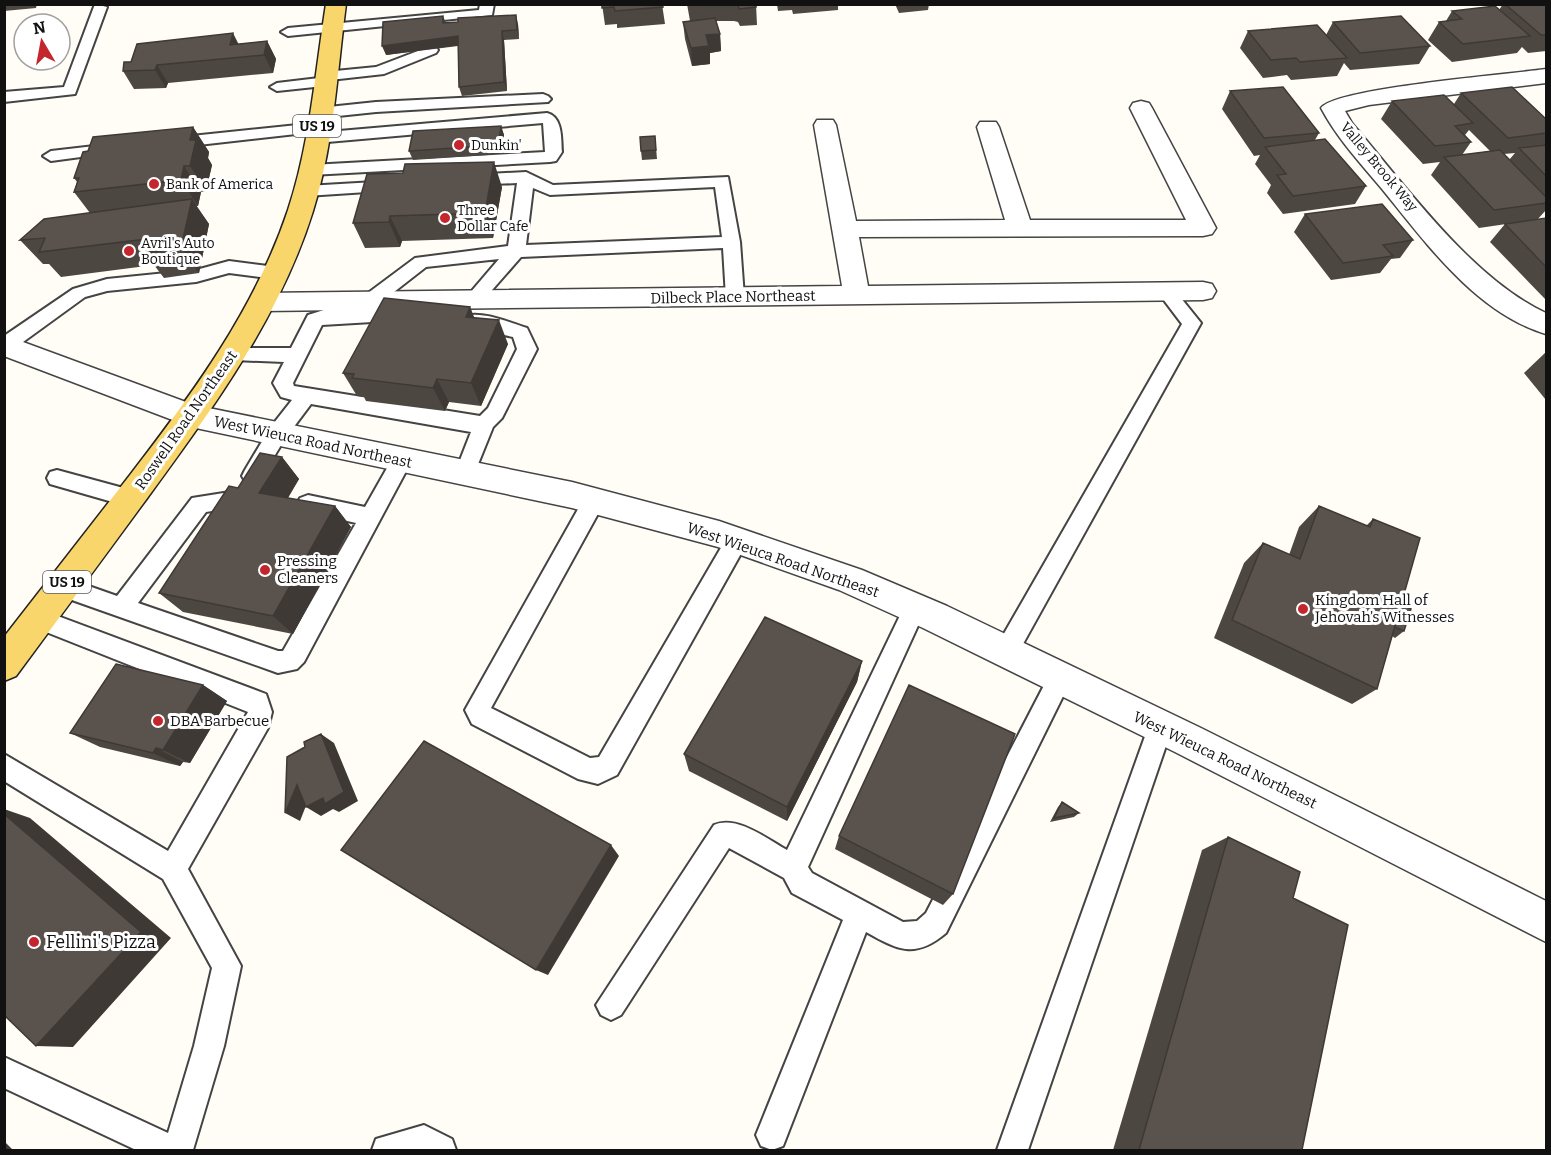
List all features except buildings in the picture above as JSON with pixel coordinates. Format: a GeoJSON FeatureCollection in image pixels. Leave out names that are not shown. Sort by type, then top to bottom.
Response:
{"type":"FeatureCollection","features":[{"type":"Feature","properties":{"kind":"main road","name":"Roswell Road Northeast"},"geometry":{"type":"LineString","coordinates":[[4,665],[191,416],[234,353],[262,303],[292,236],[308,180],[336,4]]}},
{"type":"Feature","properties":{"kind":"street","name":"Valley Brook Way"},"geometry":{"type":"LineString","coordinates":[[1536,83],[1369,98],[1346,102],[1332,108],[1342,126],[1462,264],[1510,307],[1546,324]]}},
{"type":"Feature","properties":{"kind":"street"},"geometry":{"type":"LineString","coordinates":[[844,228],[1203,228],[1142,108]]}},
{"type":"Feature","properties":{"kind":"street"},"geometry":{"type":"LineString","coordinates":[[825,125],[857,295]]}},
{"type":"Feature","properties":{"kind":"street"},"geometry":{"type":"LineString","coordinates":[[988,127],[1020,228]]}},
{"type":"Feature","properties":{"kind":"street","name":"Dilbeck Place Northeast"},"geometry":{"type":"LineString","coordinates":[[262,303],[380,306],[473,300],[1203,291]]}},
{"type":"Feature","properties":{"kind":"street","name":"West Wieuca Road Northeast"},"geometry":{"type":"LineString","coordinates":[[4,345],[191,416],[594,501],[737,541],[850,580],[915,608],[1060,678],[1546,922]]}},
{"type":"Feature","properties":{"kind":"lane"},"geometry":{"type":"LineString","coordinates":[[410,24],[423,4]]}},
{"type":"Feature","properties":{"kind":"lane"},"geometry":{"type":"LineString","coordinates":[[288,32],[410,24],[481,14],[486,12],[488,4]]}},
{"type":"Feature","properties":{"kind":"lane"},"geometry":{"type":"LineString","coordinates":[[6,99],[70,91],[100,7]]}},
{"type":"Feature","properties":{"kind":"lane"},"geometry":{"type":"LineString","coordinates":[[391,31],[410,24],[431,26]]}},
{"type":"Feature","properties":{"kind":"lane"},"geometry":{"type":"LineString","coordinates":[[390,54],[409,56],[431,50]]}},
{"type":"Feature","properties":{"kind":"lane"},"geometry":{"type":"LineString","coordinates":[[318,126],[377,89],[409,56]]}},
{"type":"Feature","properties":{"kind":"lane"},"geometry":{"type":"LineString","coordinates":[[277,87],[325,79],[377,89],[543,99]]}},
{"type":"Feature","properties":{"kind":"lane"},"geometry":{"type":"LineString","coordinates":[[150,145],[318,126],[547,118],[551,123],[554,152],[550,157],[308,180]]}},
{"type":"Feature","properties":{"kind":"lane"},"geometry":{"type":"LineString","coordinates":[[51,156],[128,148]]}},
{"type":"Feature","properties":{"kind":"lane"},"geometry":{"type":"LineString","coordinates":[[473,300],[516,251],[526,177]]}},
{"type":"Feature","properties":{"kind":"lane"},"geometry":{"type":"LineString","coordinates":[[457,181],[526,177],[550,190],[722,180],[732,243],[735,297]]}},
{"type":"Feature","properties":{"kind":"lane"},"geometry":{"type":"LineString","coordinates":[[308,180],[410,184]]}},
{"type":"Feature","properties":{"kind":"lane"},"geometry":{"type":"LineString","coordinates":[[380,306],[422,262],[516,251],[732,243]]}},
{"type":"Feature","properties":{"kind":"lane"},"geometry":{"type":"LineString","coordinates":[[4,345],[79,293],[107,285],[196,276],[229,267],[276,273]]}},
{"type":"Feature","properties":{"kind":"lane"},"geometry":{"type":"LineString","coordinates":[[1006,652],[1192,323],[1166,291]]}},
{"type":"Feature","properties":{"kind":"lane"},"geometry":{"type":"LineString","coordinates":[[465,473],[485,423],[495,413],[527,349],[520,333],[498,325],[380,306],[327,316],[315,320],[283,383],[288,392],[306,396],[471,424],[485,423]]}},
{"type":"Feature","properties":{"kind":"lane"},"geometry":{"type":"LineString","coordinates":[[234,353],[296,356]]}},
{"type":"Feature","properties":{"kind":"lane"},"geometry":{"type":"LineString","coordinates":[[276,498],[252,476],[277,434],[306,396]]}},
{"type":"Feature","properties":{"kind":"lane"},"geometry":{"type":"LineString","coordinates":[[63,587],[278,662],[289,661],[296,654],[402,460]]}},
{"type":"Feature","properties":{"kind":"lane"},"geometry":{"type":"LineString","coordinates":[[57,477],[130,498]]}},
{"type":"Feature","properties":{"kind":"lane"},"geometry":{"type":"LineString","coordinates":[[122,607],[200,504],[276,498],[371,517]]}},
{"type":"Feature","properties":{"kind":"lane"},"geometry":{"type":"LineString","coordinates":[[594,501],[477,710],[481,716],[587,770],[598,772],[608,766],[737,541]]}},
{"type":"Feature","properties":{"kind":"lane"},"geometry":{"type":"LineString","coordinates":[[794,868],[915,608]]}},
{"type":"Feature","properties":{"kind":"lane"},"geometry":{"type":"LineString","coordinates":[[39,619],[257,702],[260,712],[259,720],[173,869]]}},
{"type":"Feature","properties":{"kind":"lane"},"geometry":{"type":"LineString","coordinates":[[611,1005],[723,834],[733,836],[794,868],[802,883],[901,936],[923,934],[936,922],[1060,678]]}},
{"type":"Feature","properties":{"kind":"lane"},"geometry":{"type":"LineString","coordinates":[[1011,1150],[1160,728]]}},
{"type":"Feature","properties":{"kind":"lane"},"geometry":{"type":"LineString","coordinates":[[4,766],[173,869],[227,966],[209,1046],[178,1150]]}},
{"type":"Feature","properties":{"kind":"lane"},"geometry":{"type":"LineString","coordinates":[[772,1135],[860,914]]}},
{"type":"Feature","properties":{"kind":"lane"},"geometry":{"type":"LineString","coordinates":[[4,1072],[169,1150]]}},
{"type":"Feature","properties":{"kind":"lane"},"geometry":{"type":"LineString","coordinates":[[387,1150],[424,1141],[441,1150]]}},
{"type":"Feature","properties":{"kind":"place","name":"Dunkin'"},"geometry":{"type":"Point","coordinates":[459,145]}},
{"type":"Feature","properties":{"kind":"place","name":"Bank of America"},"geometry":{"type":"Point","coordinates":[154,184]}},
{"type":"Feature","properties":{"kind":"place","name":"Three Dollar Cafe"},"geometry":{"type":"Point","coordinates":[445,218]}},
{"type":"Feature","properties":{"kind":"place","name":"Avril's Auto Boutique"},"geometry":{"type":"Point","coordinates":[129,251]}},
{"type":"Feature","properties":{"kind":"place","name":"Pressing Cleaners"},"geometry":{"type":"Point","coordinates":[265,570]}},
{"type":"Feature","properties":{"kind":"place","name":"Kingdom Hall of Jehovah’s Witnesses"},"geometry":{"type":"Point","coordinates":[1303,609]}},
{"type":"Feature","properties":{"kind":"place","name":"DBA Barbecue"},"geometry":{"type":"Point","coordinates":[158,721]}},
{"type":"Feature","properties":{"kind":"place","name":"Fellini's Pizza"},"geometry":{"type":"Point","coordinates":[34,942]}}]}
